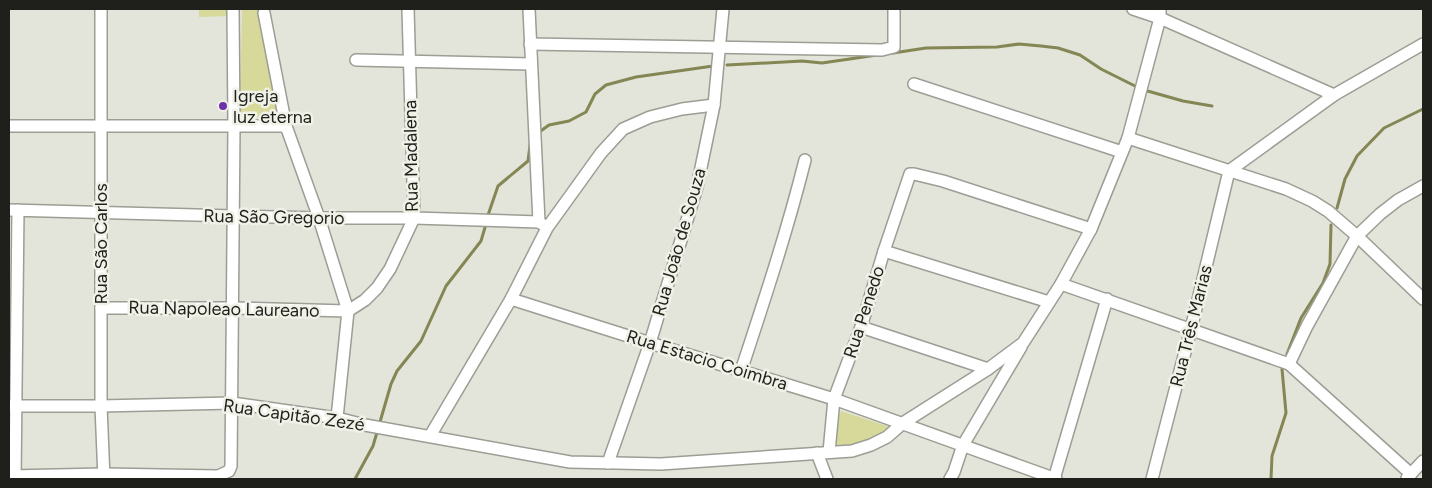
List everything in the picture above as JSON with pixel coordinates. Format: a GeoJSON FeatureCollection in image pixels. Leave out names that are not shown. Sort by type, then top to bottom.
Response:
{"type":"FeatureCollection","features":[{"type":"Feature","properties":{"kind":"street","name":"Rua São Carlos"},"geometry":{"type":"LineString","coordinates":[[101,9],[101,406],[104,477]]}},
{"type":"Feature","properties":{"kind":"street"},"geometry":{"type":"LineString","coordinates":[[13,210],[13,477],[218,476],[229,471],[231,466],[232,404],[233,9]]}},
{"type":"Feature","properties":{"kind":"street","name":"Rua Madalena"},"geometry":{"type":"LineString","coordinates":[[348,311],[365,300],[377,288],[390,269],[414,218],[408,9]]}},
{"type":"Feature","properties":{"kind":"street"},"geometry":{"type":"LineString","coordinates":[[529,9],[535,143],[543,225]]}},
{"type":"Feature","properties":{"kind":"street","name":"Rua João de Souza"},"geometry":{"type":"LineString","coordinates":[[608,463],[650,343],[697,187],[714,105],[723,9]]}},
{"type":"Feature","properties":{"kind":"street"},"geometry":{"type":"LineString","coordinates":[[530,44],[882,50],[894,47],[894,9]]}},
{"type":"Feature","properties":{"kind":"street"},"geometry":{"type":"LineString","coordinates":[[1133,9],[1160,13],[1334,94]]}},
{"type":"Feature","properties":{"kind":"street"},"geometry":{"type":"LineString","coordinates":[[264,13],[286,126],[319,218],[348,311],[337,418]]}},
{"type":"Feature","properties":{"kind":"street"},"geometry":{"type":"LineString","coordinates":[[950,479],[963,445],[1023,343],[1061,284],[1091,229],[1128,138],[1160,13]]}},
{"type":"Feature","properties":{"kind":"street"},"geometry":{"type":"LineString","coordinates":[[1229,171],[1334,94],[1423,44]]}},
{"type":"Feature","properties":{"kind":"street"},"geometry":{"type":"LineString","coordinates":[[356,60],[531,64]]}},
{"type":"Feature","properties":{"kind":"street"},"geometry":{"type":"LineString","coordinates":[[914,84],[1122,152]]}},
{"type":"Feature","properties":{"kind":"street"},"geometry":{"type":"LineString","coordinates":[[430,436],[511,299],[543,225],[601,153],[623,130],[650,117],[682,109],[714,105]]}},
{"type":"Feature","properties":{"kind":"street"},"geometry":{"type":"LineString","coordinates":[[9,126],[286,126]]}},
{"type":"Feature","properties":{"kind":"street"},"geometry":{"type":"LineString","coordinates":[[1128,138],[1286,189],[1312,201],[1328,211],[1357,236],[1423,299]]}},
{"type":"Feature","properties":{"kind":"street"},"geometry":{"type":"LineString","coordinates":[[741,371],[777,261],[805,160]]}},
{"type":"Feature","properties":{"kind":"street","name":"Rua Três Marias"},"geometry":{"type":"LineString","coordinates":[[1152,479],[1229,171]]}},
{"type":"Feature","properties":{"kind":"street","name":"Rua Penedo"},"geometry":{"type":"LineString","coordinates":[[829,452],[834,399],[861,327],[910,174],[943,181],[1091,229]]}},
{"type":"Feature","properties":{"kind":"street"},"geometry":{"type":"LineString","coordinates":[[1289,364],[1307,326],[1357,236],[1398,200],[1423,186]]}},
{"type":"Feature","properties":{"kind":"street","name":"Rua São Gregorio"},"geometry":{"type":"LineString","coordinates":[[13,210],[319,218],[494,220],[543,225]]}},
{"type":"Feature","properties":{"kind":"street"},"geometry":{"type":"LineString","coordinates":[[884,251],[1049,302]]}},
{"type":"Feature","properties":{"kind":"street"},"geometry":{"type":"LineString","coordinates":[[1061,284],[1289,364],[1408,477],[1423,461]]}},
{"type":"Feature","properties":{"kind":"street","name":"Rua Estacio Coimbra"},"geometry":{"type":"LineString","coordinates":[[511,299],[834,399],[1055,479]]}},
{"type":"Feature","properties":{"kind":"street"},"geometry":{"type":"LineString","coordinates":[[1055,479],[1107,299]]}},
{"type":"Feature","properties":{"kind":"street","name":"Rua Napoleao Laureano"},"geometry":{"type":"LineString","coordinates":[[101,308],[232,308],[348,311]]}},
{"type":"Feature","properties":{"kind":"street"},"geometry":{"type":"LineString","coordinates":[[861,327],[988,368]]}},
{"type":"Feature","properties":{"kind":"street","name":"Rua Capitão Zezé"},"geometry":{"type":"LineString","coordinates":[[12,406],[232,404],[337,418],[365,425],[570,462],[661,464],[852,450],[871,444],[887,437],[903,423],[1023,343]]}},
{"type":"Feature","properties":{"kind":"street"},"geometry":{"type":"LineString","coordinates":[[817,453],[827,479]]}},
{"type":"Feature","properties":{"kind":"green space"},"geometry":{"type":"Polygon","coordinates":[[[199,9],[227,9],[227,16],[199,17],[199,9]]]}},
{"type":"Feature","properties":{"kind":"green space"},"geometry":{"type":"Polygon","coordinates":[[[242,9],[262,9],[281,117],[240,117],[242,9]]]}},
{"type":"Feature","properties":{"kind":"green space"},"geometry":{"type":"Polygon","coordinates":[[[841,411],[893,428],[873,441],[825,451],[841,411]]]}},
{"type":"Feature","properties":{"kind":"waterway"},"geometry":{"type":"LineString","coordinates":[[893,53],[926,48],[997,47],[1019,44],[1058,48],[1080,55],[1101,69],[1139,88]]}},
{"type":"Feature","properties":{"kind":"waterway"},"geometry":{"type":"LineString","coordinates":[[727,65],[802,61],[822,63],[877,55]]}},
{"type":"Feature","properties":{"kind":"waterway"},"geometry":{"type":"LineString","coordinates":[[538,133],[549,125],[569,121],[586,112],[595,94],[606,85],[636,77],[713,66]]}},
{"type":"Feature","properties":{"kind":"waterway"},"geometry":{"type":"LineString","coordinates":[[1144,90],[1183,101],[1212,106]]}},
{"type":"Feature","properties":{"kind":"waterway"},"geometry":{"type":"LineString","coordinates":[[1337,208],[1345,179],[1357,156],[1384,128],[1423,109]]}},
{"type":"Feature","properties":{"kind":"waterway"},"geometry":{"type":"LineString","coordinates":[[487,218],[498,186],[528,161],[531,138]]}},
{"type":"Feature","properties":{"kind":"waterway"},"geometry":{"type":"LineString","coordinates":[[355,479],[373,446],[391,384],[397,371],[421,341],[446,286],[481,241],[486,224]]}},
{"type":"Feature","properties":{"kind":"waterway"},"geometry":{"type":"LineString","coordinates":[[1287,354],[1301,318],[1323,283],[1330,264],[1331,225]]}},
{"type":"Feature","properties":{"kind":"waterway"},"geometry":{"type":"LineString","coordinates":[[1271,479],[1272,456],[1286,413],[1282,369]]}},
{"type":"Feature","properties":{"kind":"place","name":"Igreja luz eterna"},"geometry":{"type":"Point","coordinates":[223,106]}}]}
